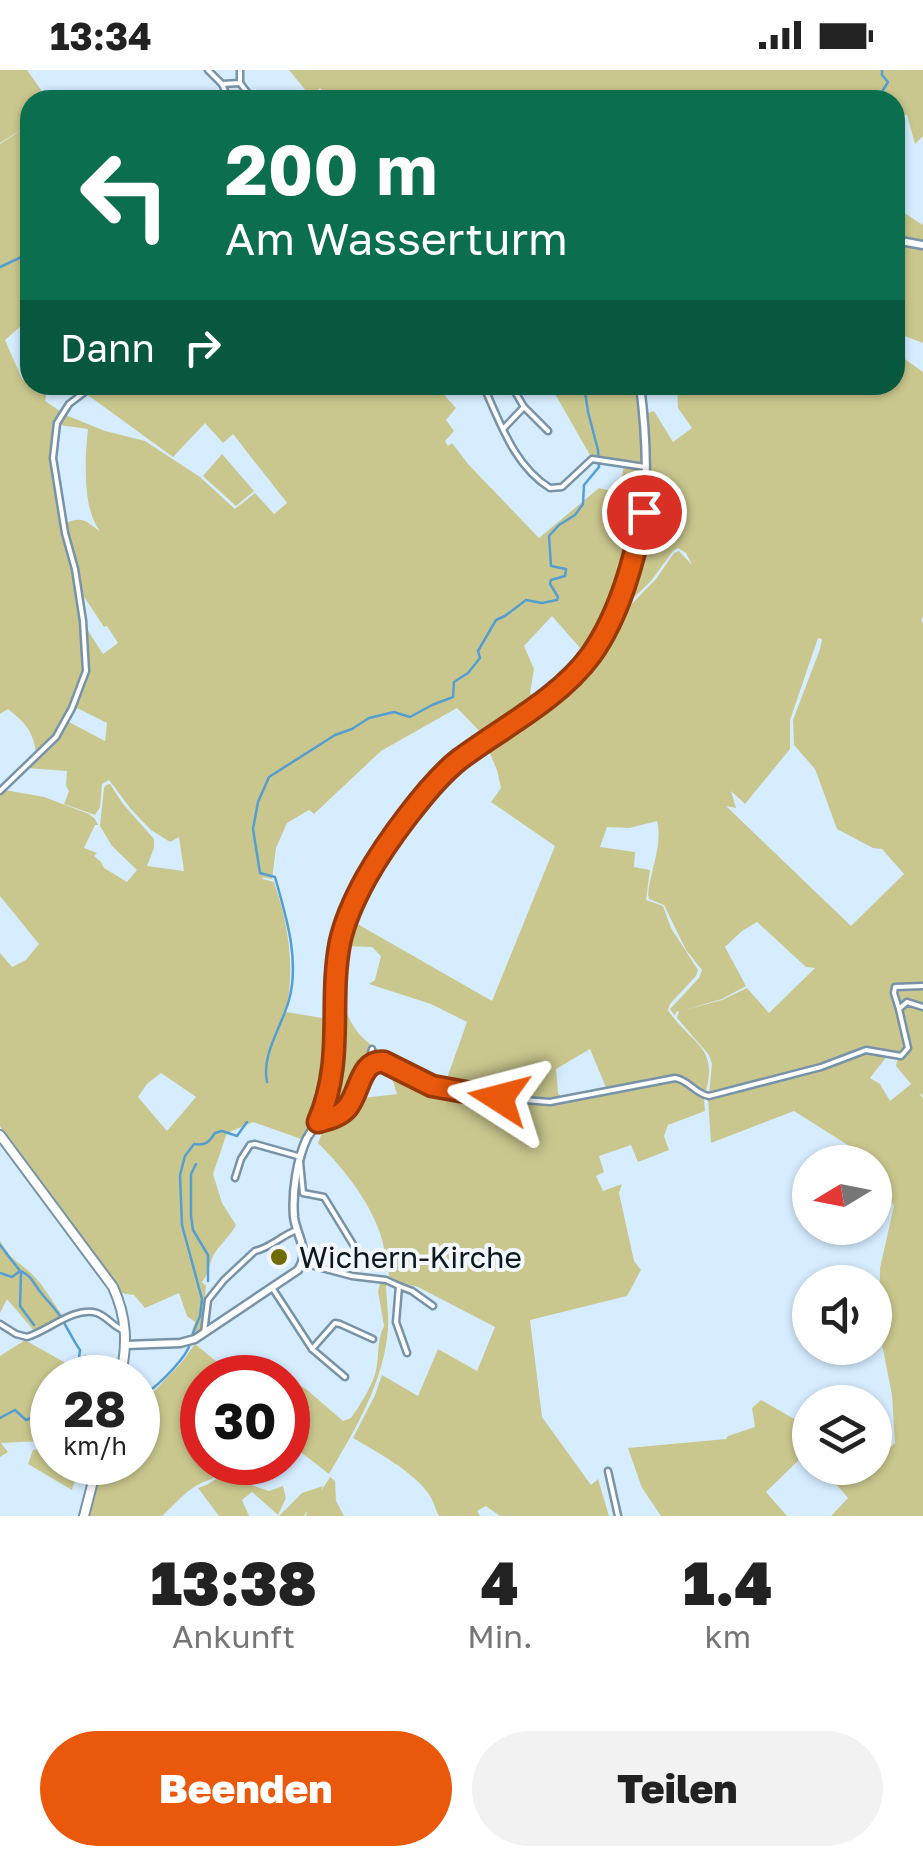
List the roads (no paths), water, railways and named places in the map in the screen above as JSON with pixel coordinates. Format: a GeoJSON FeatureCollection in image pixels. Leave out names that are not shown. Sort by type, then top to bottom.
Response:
{"type":"FeatureCollection","features":[{"type":"Feature","properties":{"kind":"main road"},"geometry":{"type":"LineString","coordinates":[[0,1135],[108,1278],[120,1303],[126,1331],[124,1355]]}},
{"type":"Feature","properties":{"kind":"main road"},"geometry":{"type":"LineString","coordinates":[[84,1516],[92,1485]]}},
{"type":"Feature","properties":{"kind":"street"},"geometry":{"type":"LineString","coordinates":[[208,70],[225,90]]}},
{"type":"Feature","properties":{"kind":"street"},"geometry":{"type":"LineString","coordinates":[[240,70],[240,83],[245,90]]}},
{"type":"Feature","properties":{"kind":"street"},"geometry":{"type":"LineString","coordinates":[[222,84],[240,83]]}},
{"type":"Feature","properties":{"kind":"street"},"geometry":{"type":"LineString","coordinates":[[0,792],[56,736],[86,671],[83,621],[54,458],[57,423],[68,404],[80,395]]}},
{"type":"Feature","properties":{"kind":"street"},"geometry":{"type":"LineString","coordinates":[[488,395],[526,470],[550,488],[562,487],[588,461],[598,459],[645,467]]}},
{"type":"Feature","properties":{"kind":"street"},"geometry":{"type":"LineString","coordinates":[[517,395],[548,431]]}},
{"type":"Feature","properties":{"kind":"street"},"geometry":{"type":"LineString","coordinates":[[126,1345],[189,1341],[291,1276],[303,1263],[294,1199],[300,1160],[329,1093],[339,951],[349,911],[377,860],[445,774],[537,705],[578,670],[595,648],[613,615],[645,502],[641,395]]}},
{"type":"Feature","properties":{"kind":"street"},"geometry":{"type":"LineString","coordinates":[[502,428],[524,406]]}},
{"type":"Feature","properties":{"kind":"street"},"geometry":{"type":"LineString","coordinates":[[368,1065],[380,1061],[432,1086],[507,1098],[558,1101],[675,1078],[708,1096],[820,1067],[866,1050],[901,1056],[908,1048],[894,992],[896,988],[923,986]]}},
{"type":"Feature","properties":{"kind":"street"},"geometry":{"type":"LineString","coordinates":[[899,1009],[907,1002],[923,1008]]}},
{"type":"Feature","properties":{"kind":"street"},"geometry":{"type":"LineString","coordinates":[[318,1122],[346,1108],[372,1049]]}},
{"type":"Feature","properties":{"kind":"street"},"geometry":{"type":"LineString","coordinates":[[235,1178],[240,1159],[250,1145],[300,1160]]}},
{"type":"Feature","properties":{"kind":"street"},"geometry":{"type":"LineString","coordinates":[[300,1160],[303,1193],[324,1197],[354,1246]]}},
{"type":"Feature","properties":{"kind":"street"},"geometry":{"type":"LineString","coordinates":[[204,1333],[208,1300],[224,1280],[255,1251],[297,1230]]}},
{"type":"Feature","properties":{"kind":"street"},"geometry":{"type":"LineString","coordinates":[[303,1263],[386,1280],[433,1306]]}},
{"type":"Feature","properties":{"kind":"street"},"geometry":{"type":"LineString","coordinates":[[399,1286],[396,1322],[407,1353]]}},
{"type":"Feature","properties":{"kind":"street"},"geometry":{"type":"LineString","coordinates":[[273,1288],[312,1349],[345,1377]]}},
{"type":"Feature","properties":{"kind":"street"},"geometry":{"type":"LineString","coordinates":[[0,1324],[27,1337],[79,1313],[93,1312],[126,1331]]}},
{"type":"Feature","properties":{"kind":"street"},"geometry":{"type":"LineString","coordinates":[[312,1349],[335,1323],[372,1340]]}},
{"type":"Feature","properties":{"kind":"street"},"geometry":{"type":"LineString","coordinates":[[608,1470],[618,1516]]}},
{"type":"Feature","properties":{"kind":"waterway"},"geometry":{"type":"LineString","coordinates":[[882,70],[888,82],[883,90]]}},
{"type":"Feature","properties":{"kind":"waterway"},"geometry":{"type":"LineString","coordinates":[[0,267],[20,258]]}},
{"type":"Feature","properties":{"kind":"waterway"},"geometry":{"type":"LineString","coordinates":[[267,1082],[267,1061],[289,1000],[293,969],[290,938],[275,877],[260,873],[253,829],[258,802],[269,777],[369,718],[394,712],[410,717],[453,697],[454,682],[480,658],[478,651],[496,620],[526,600],[557,600],[551,580],[565,576],[566,569],[551,566],[549,536],[583,504],[584,485],[599,467],[585,395]]}},
{"type":"Feature","properties":{"kind":"waterway"},"geometry":{"type":"LineString","coordinates":[[193,1333],[202,1299],[182,1225],[180,1175],[185,1156],[194,1144],[204,1144],[222,1131],[237,1136],[247,1122]]}},
{"type":"Feature","properties":{"kind":"waterway"},"geometry":{"type":"LineString","coordinates":[[196,1164],[191,1174],[191,1216],[193,1230],[208,1255],[208,1281]]}},
{"type":"Feature","properties":{"kind":"waterway"},"geometry":{"type":"LineString","coordinates":[[0,1245],[59,1314],[79,1355]]}},
{"type":"Feature","properties":{"kind":"waterway"},"geometry":{"type":"LineString","coordinates":[[0,1273],[12,1277],[20,1271]]}},
{"type":"Feature","properties":{"kind":"waterway"},"geometry":{"type":"LineString","coordinates":[[21,1272],[20,1306],[34,1325]]}},
{"type":"Feature","properties":{"kind":"waterway"},"geometry":{"type":"LineString","coordinates":[[160,1382],[189,1347]]}},
{"type":"Feature","properties":{"kind":"waterway"},"geometry":{"type":"LineString","coordinates":[[0,1418],[15,1410],[26,1420],[30,1418]]}},
{"type":"Feature","properties":{"kind":"place","name":"Wichern-Kirche"},"geometry":{"type":"Point","coordinates":[279,1257]}}]}
